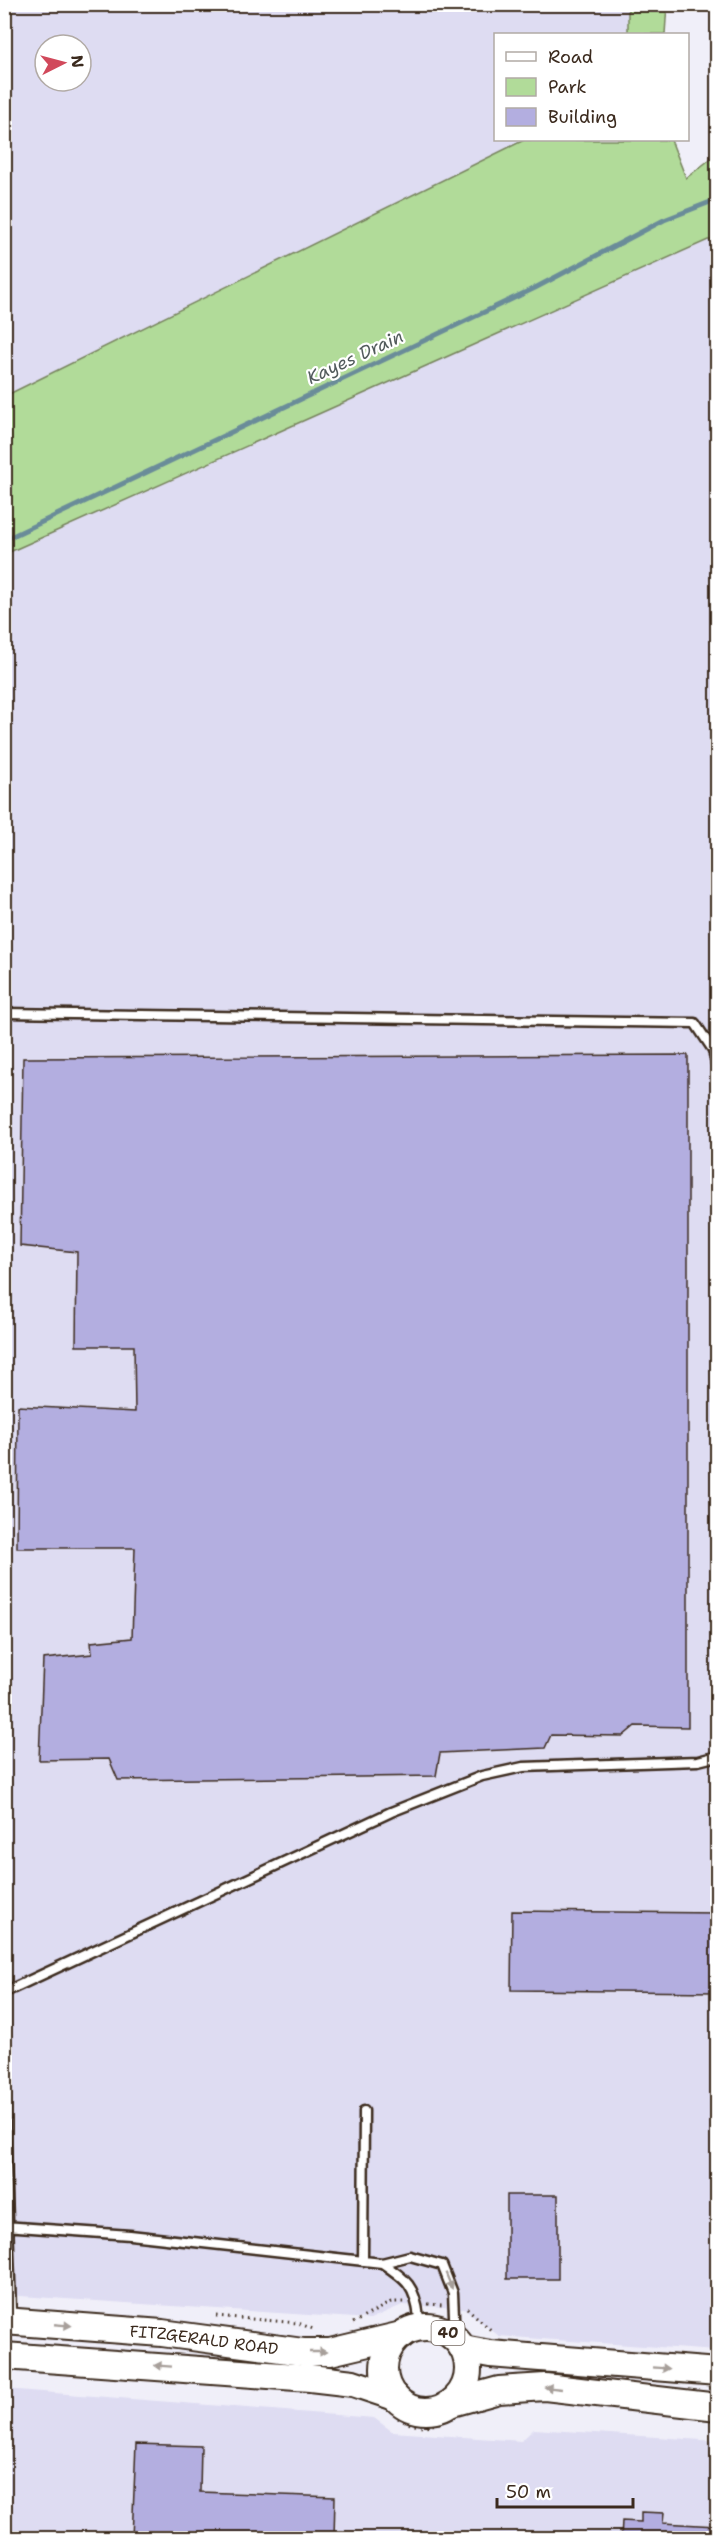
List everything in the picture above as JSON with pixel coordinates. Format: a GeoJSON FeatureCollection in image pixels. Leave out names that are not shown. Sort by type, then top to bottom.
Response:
{"type":"FeatureCollection","features":[{"type":"Feature","properties":{"kind":"main road","name":"FITZGERALD ROAD"},"geometry":{"type":"LineString","coordinates":[[6,2321],[162,2333],[303,2352],[330,2352],[405,2333]]}},
{"type":"Feature","properties":{"kind":"main road","name":"40"},"geometry":{"type":"LineString","coordinates":[[405,2333],[432,2327],[444,2331],[459,2344],[500,2355],[717,2372]]}},
{"type":"Feature","properties":{"kind":"main road"},"geometry":{"type":"LineString","coordinates":[[405,2333],[392,2344],[386,2357],[384,2371],[387,2385],[404,2405],[422,2411],[441,2409],[452,2403],[499,2390],[545,2387],[717,2407]]}},
{"type":"Feature","properties":{"kind":"main road","name":"40"},"geometry":{"type":"LineString","coordinates":[[452,2403],[460,2394],[468,2372],[459,2344]]}},
{"type":"Feature","properties":{"kind":"main road","name":"FITZGERALD ROAD"},"geometry":{"type":"LineString","coordinates":[[4,2356],[310,2378],[354,2383],[395,2397]]}},
{"type":"Feature","properties":{"kind":"lane"},"geometry":{"type":"LineString","coordinates":[[4,1012],[695,1023],[713,1050],[717,1072]]}},
{"type":"Feature","properties":{"kind":"lane"},"geometry":{"type":"LineString","coordinates":[[5,1992],[391,1812],[482,1776],[523,1767],[698,1761],[717,1756]]}},
{"type":"Feature","properties":{"kind":"lane"},"geometry":{"type":"LineString","coordinates":[[4,1923],[6,2226],[11,2310],[6,2321]]}},
{"type":"Feature","properties":{"kind":"lane"},"geometry":{"type":"LineString","coordinates":[[363,2260],[364,2111]]}},
{"type":"Feature","properties":{"kind":"lane"},"geometry":{"type":"LineString","coordinates":[[6,2226],[130,2235],[382,2263],[410,2256],[442,2265],[453,2293],[459,2344]]}},
{"type":"Feature","properties":{"kind":"lane"},"geometry":{"type":"LineString","coordinates":[[382,2263],[402,2277],[417,2297],[419,2317],[405,2333]]}},
{"type":"Feature","properties":{"kind":"shaded area"},"geometry":{"type":"Polygon","coordinates":[[[5,5],[628,5],[628,33],[494,33],[494,141],[522,141],[5,396],[5,5]]]}},
{"type":"Feature","properties":{"kind":"shaded area"},"geometry":{"type":"Polygon","coordinates":[[[708,240],[717,240],[717,2351],[499,2336],[464,2308],[402,2305],[370,2319],[5,2295],[4,554],[708,240]]]}},
{"type":"Feature","properties":{"kind":"shaded area"},"geometry":{"type":"Polygon","coordinates":[[[4,2389],[374,2418],[393,2432],[521,2441],[534,2429],[717,2441],[717,2538],[5,2538],[4,2389]]]}},
{"type":"Feature","properties":{"kind":"green space"},"geometry":{"type":"Polygon","coordinates":[[[628,5],[667,5],[665,33],[628,33],[628,5]]]}},
{"type":"Feature","properties":{"kind":"green space"},"geometry":{"type":"Polygon","coordinates":[[[522,141],[671,141],[686,178],[717,154],[717,240],[708,240],[5,554],[5,396],[522,141]]]}},
{"type":"Feature","properties":{"kind":"building"},"geometry":{"type":"Polygon","coordinates":[[[688,1055],[688,1727],[635,1726],[623,1736],[551,1735],[545,1748],[440,1753],[436,1776],[118,1780],[109,1759],[39,1760],[43,1659],[92,1654],[91,1642],[132,1638],[135,1548],[17,1548],[18,1406],[135,1412],[134,1346],[76,1346],[77,1252],[20,1246],[23,1058],[688,1055]]]}},
{"type":"Feature","properties":{"kind":"building"},"geometry":{"type":"Polygon","coordinates":[[[512,1911],[718,1913],[718,1992],[511,1990],[512,1911]]]}},
{"type":"Feature","properties":{"kind":"building"},"geometry":{"type":"Polygon","coordinates":[[[507,2195],[558,2195],[558,2279],[507,2279],[507,2195]]]}},
{"type":"Feature","properties":{"kind":"building"},"geometry":{"type":"Polygon","coordinates":[[[136,2444],[201,2446],[200,2492],[335,2497],[334,2538],[132,2538],[136,2444]]]}},
{"type":"Feature","properties":{"kind":"building"},"geometry":{"type":"Polygon","coordinates":[[[641,2512],[664,2513],[663,2523],[716,2526],[715,2538],[621,2538],[622,2521],[641,2522],[641,2512]]]}},
{"type":"Feature","properties":{"kind":"waterway","name":"Kayes Drain"},"geometry":{"type":"LineString","coordinates":[[4,540],[535,288],[664,220],[718,199]]}}]}
